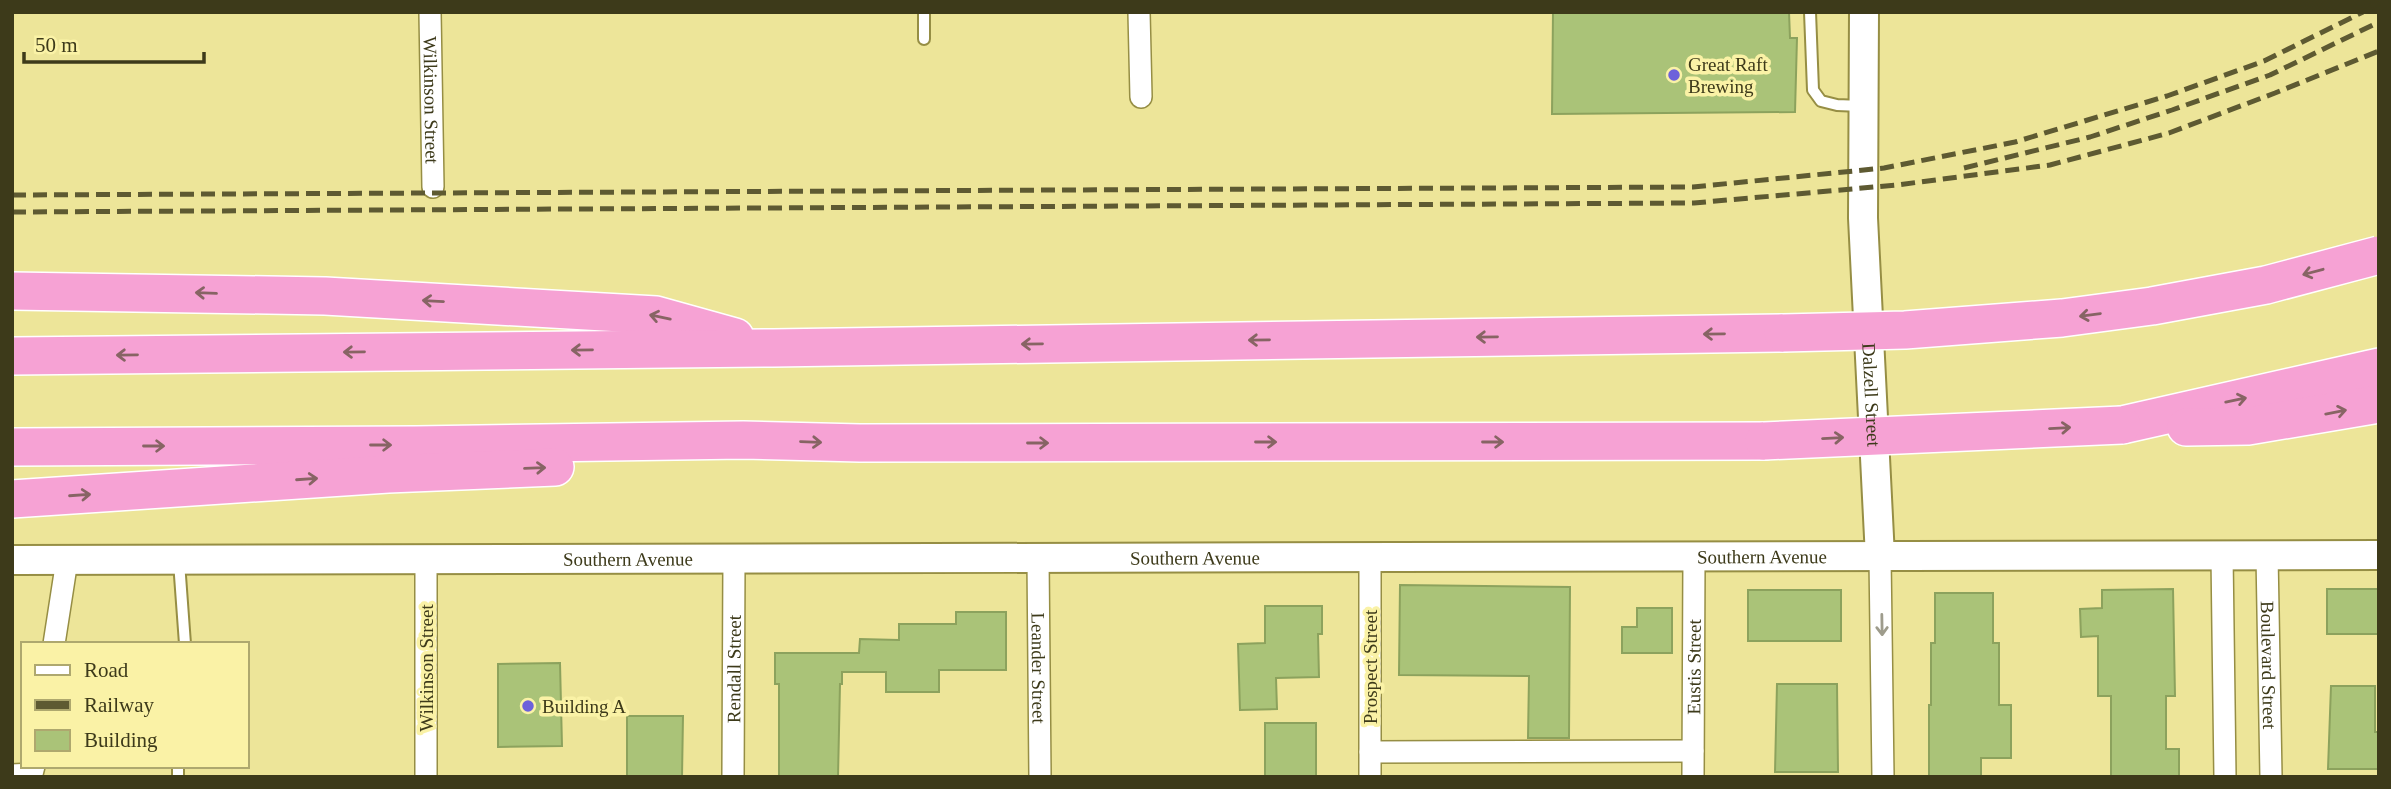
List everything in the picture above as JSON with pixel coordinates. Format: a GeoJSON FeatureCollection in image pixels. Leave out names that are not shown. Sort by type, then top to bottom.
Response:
{"type":"FeatureCollection","features":[{"type":"Feature","properties":{"kind":"highway"},"geometry":{"type":"LineString","coordinates":[[12,356],[773,348],[1905,330],[2062,318],[2152,306],[2266,285],[2379,255]]}},
{"type":"Feature","properties":{"kind":"highway"},"geometry":{"type":"LineString","coordinates":[[12,290],[312,296],[656,315],[773,348]]}},
{"type":"Feature","properties":{"kind":"highway"},"geometry":{"type":"LineString","coordinates":[[2122,425],[2379,367]]}},
{"type":"Feature","properties":{"kind":"highway"},"geometry":{"type":"LineString","coordinates":[[12,447],[743,440],[860,443],[1764,441],[2122,425],[2209,428],[2248,426],[2379,404]]}},
{"type":"Feature","properties":{"kind":"highway"},"geometry":{"type":"LineString","coordinates":[[12,499],[388,474],[547,468],[743,440]]}},
{"type":"Feature","properties":{"kind":"street","name":"Wilkinson Street"},"geometry":{"type":"LineString","coordinates":[[430,12],[433,187]]}},
{"type":"Feature","properties":{"kind":"street"},"geometry":{"type":"LineString","coordinates":[[1139,12],[1141,97]]}},
{"type":"Feature","properties":{"kind":"street","name":"Dalzell Street"},"geometry":{"type":"LineString","coordinates":[[1864,12],[1863,218],[1880,557],[1883,777]]}},
{"type":"Feature","properties":{"kind":"street"},"geometry":{"type":"LineString","coordinates":[[2222,555],[2225,777]]}},
{"type":"Feature","properties":{"kind":"street","name":"Boulevard Street"},"geometry":{"type":"LineString","coordinates":[[2267,555],[2271,777]]}},
{"type":"Feature","properties":{"kind":"street","name":"Southern Avenue"},"geometry":{"type":"LineString","coordinates":[[12,560],[2379,555]]}},
{"type":"Feature","properties":{"kind":"street","name":"Prospect Street"},"geometry":{"type":"LineString","coordinates":[[1370,557],[1370,777]]}},
{"type":"Feature","properties":{"kind":"street","name":"Eustis Street"},"geometry":{"type":"LineString","coordinates":[[1693,777],[1694,557]]}},
{"type":"Feature","properties":{"kind":"street","name":"Leander Street"},"geometry":{"type":"LineString","coordinates":[[1038,558],[1040,777]]}},
{"type":"Feature","properties":{"kind":"street","name":"Wilkinson Street"},"geometry":{"type":"LineString","coordinates":[[426,559],[426,777]]}},
{"type":"Feature","properties":{"kind":"street","name":"Rendall Street"},"geometry":{"type":"LineString","coordinates":[[733,777],[734,559]]}},
{"type":"Feature","properties":{"kind":"street"},"geometry":{"type":"LineString","coordinates":[[54,642],[67,560]]}},
{"type":"Feature","properties":{"kind":"street"},"geometry":{"type":"LineString","coordinates":[[1370,752],[1693,751]]}},
{"type":"Feature","properties":{"kind":"street"},"geometry":{"type":"LineString","coordinates":[[12,775],[32,774],[34,768]]}},
{"type":"Feature","properties":{"kind":"lane"},"geometry":{"type":"LineString","coordinates":[[924,12],[924,39]]}},
{"type":"Feature","properties":{"kind":"lane"},"geometry":{"type":"LineString","coordinates":[[1810,12],[1813,90],[1821,101],[1864,107]]}},
{"type":"Feature","properties":{"kind":"lane"},"geometry":{"type":"LineString","coordinates":[[179,559],[185,642]]}},
{"type":"Feature","properties":{"kind":"building","name":"Great Raft Brewing"},"geometry":{"type":"Polygon","coordinates":[[[1553,12],[1789,12],[1790,38],[1797,38],[1795,112],[1552,114],[1553,12]]]}},
{"type":"Feature","properties":{"kind":"building"},"geometry":{"type":"Polygon","coordinates":[[[1400,585],[1570,587],[1569,738],[1528,738],[1529,676],[1399,675],[1400,585]]]}},
{"type":"Feature","properties":{"kind":"building"},"geometry":{"type":"Polygon","coordinates":[[[2173,589],[2175,696],[2166,696],[2166,749],[2179,749],[2179,777],[2111,777],[2111,696],[2098,696],[2098,636],[2081,637],[2080,609],[2102,608],[2102,590],[2173,589]]]}},
{"type":"Feature","properties":{"kind":"building"},"geometry":{"type":"Polygon","coordinates":[[[2327,589],[2379,589],[2379,634],[2327,634],[2327,589]]]}},
{"type":"Feature","properties":{"kind":"building"},"geometry":{"type":"Polygon","coordinates":[[[1748,590],[1841,590],[1841,641],[1748,641],[1748,590]]]}},
{"type":"Feature","properties":{"kind":"building"},"geometry":{"type":"Polygon","coordinates":[[[1935,593],[1993,593],[1993,643],[1999,643],[1999,705],[2011,705],[2011,758],[1981,758],[1981,777],[1929,777],[1931,643],[1935,643],[1935,593]]]}},
{"type":"Feature","properties":{"kind":"building"},"geometry":{"type":"Polygon","coordinates":[[[1265,606],[1322,606],[1322,634],[1318,634],[1319,677],[1276,678],[1277,709],[1240,710],[1238,644],[1265,643],[1265,606]]]}},
{"type":"Feature","properties":{"kind":"building"},"geometry":{"type":"Polygon","coordinates":[[[1637,608],[1672,608],[1672,653],[1622,653],[1622,627],[1637,627],[1637,608]]]}},
{"type":"Feature","properties":{"kind":"building"},"geometry":{"type":"Polygon","coordinates":[[[956,612],[1006,612],[1006,670],[939,670],[939,692],[886,692],[886,672],[842,672],[838,777],[779,777],[779,684],[775,684],[775,653],[859,653],[860,639],[899,640],[899,624],[956,624],[956,612]]]}},
{"type":"Feature","properties":{"kind":"building","name":"Building A"},"geometry":{"type":"Polygon","coordinates":[[[560,663],[562,746],[498,747],[498,664],[560,663]]]}},
{"type":"Feature","properties":{"kind":"building"},"geometry":{"type":"Polygon","coordinates":[[[1777,684],[1837,684],[1838,772],[1775,772],[1777,684]]]}},
{"type":"Feature","properties":{"kind":"building"},"geometry":{"type":"Polygon","coordinates":[[[2331,686],[2375,686],[2375,732],[2379,732],[2379,769],[2328,769],[2331,686]]]}},
{"type":"Feature","properties":{"kind":"building"},"geometry":{"type":"Polygon","coordinates":[[[627,716],[683,716],[682,777],[627,777],[627,716]]]}},
{"type":"Feature","properties":{"kind":"building"},"geometry":{"type":"Polygon","coordinates":[[[1265,723],[1316,723],[1316,777],[1265,777],[1265,723]]]}},
{"type":"Feature","properties":{"kind":"railway"},"geometry":{"type":"LineString","coordinates":[[12,195],[1693,187],[1884,168],[2015,142],[2167,96],[2264,61],[2363,12]]}},
{"type":"Feature","properties":{"kind":"railway"},"geometry":{"type":"LineString","coordinates":[[1964,168],[2090,137],[2172,110],[2270,75],[2379,22]]}},
{"type":"Feature","properties":{"kind":"railway"},"geometry":{"type":"LineString","coordinates":[[12,212],[1694,203],[1897,185],[2050,165],[2169,133],[2379,51]]}},
{"type":"Feature","properties":{"kind":"place","name":"Great Raft Brewing"},"geometry":{"type":"Point","coordinates":[1674,75]}},
{"type":"Feature","properties":{"kind":"place","name":"Building A"},"geometry":{"type":"Point","coordinates":[528,706]}}]}
